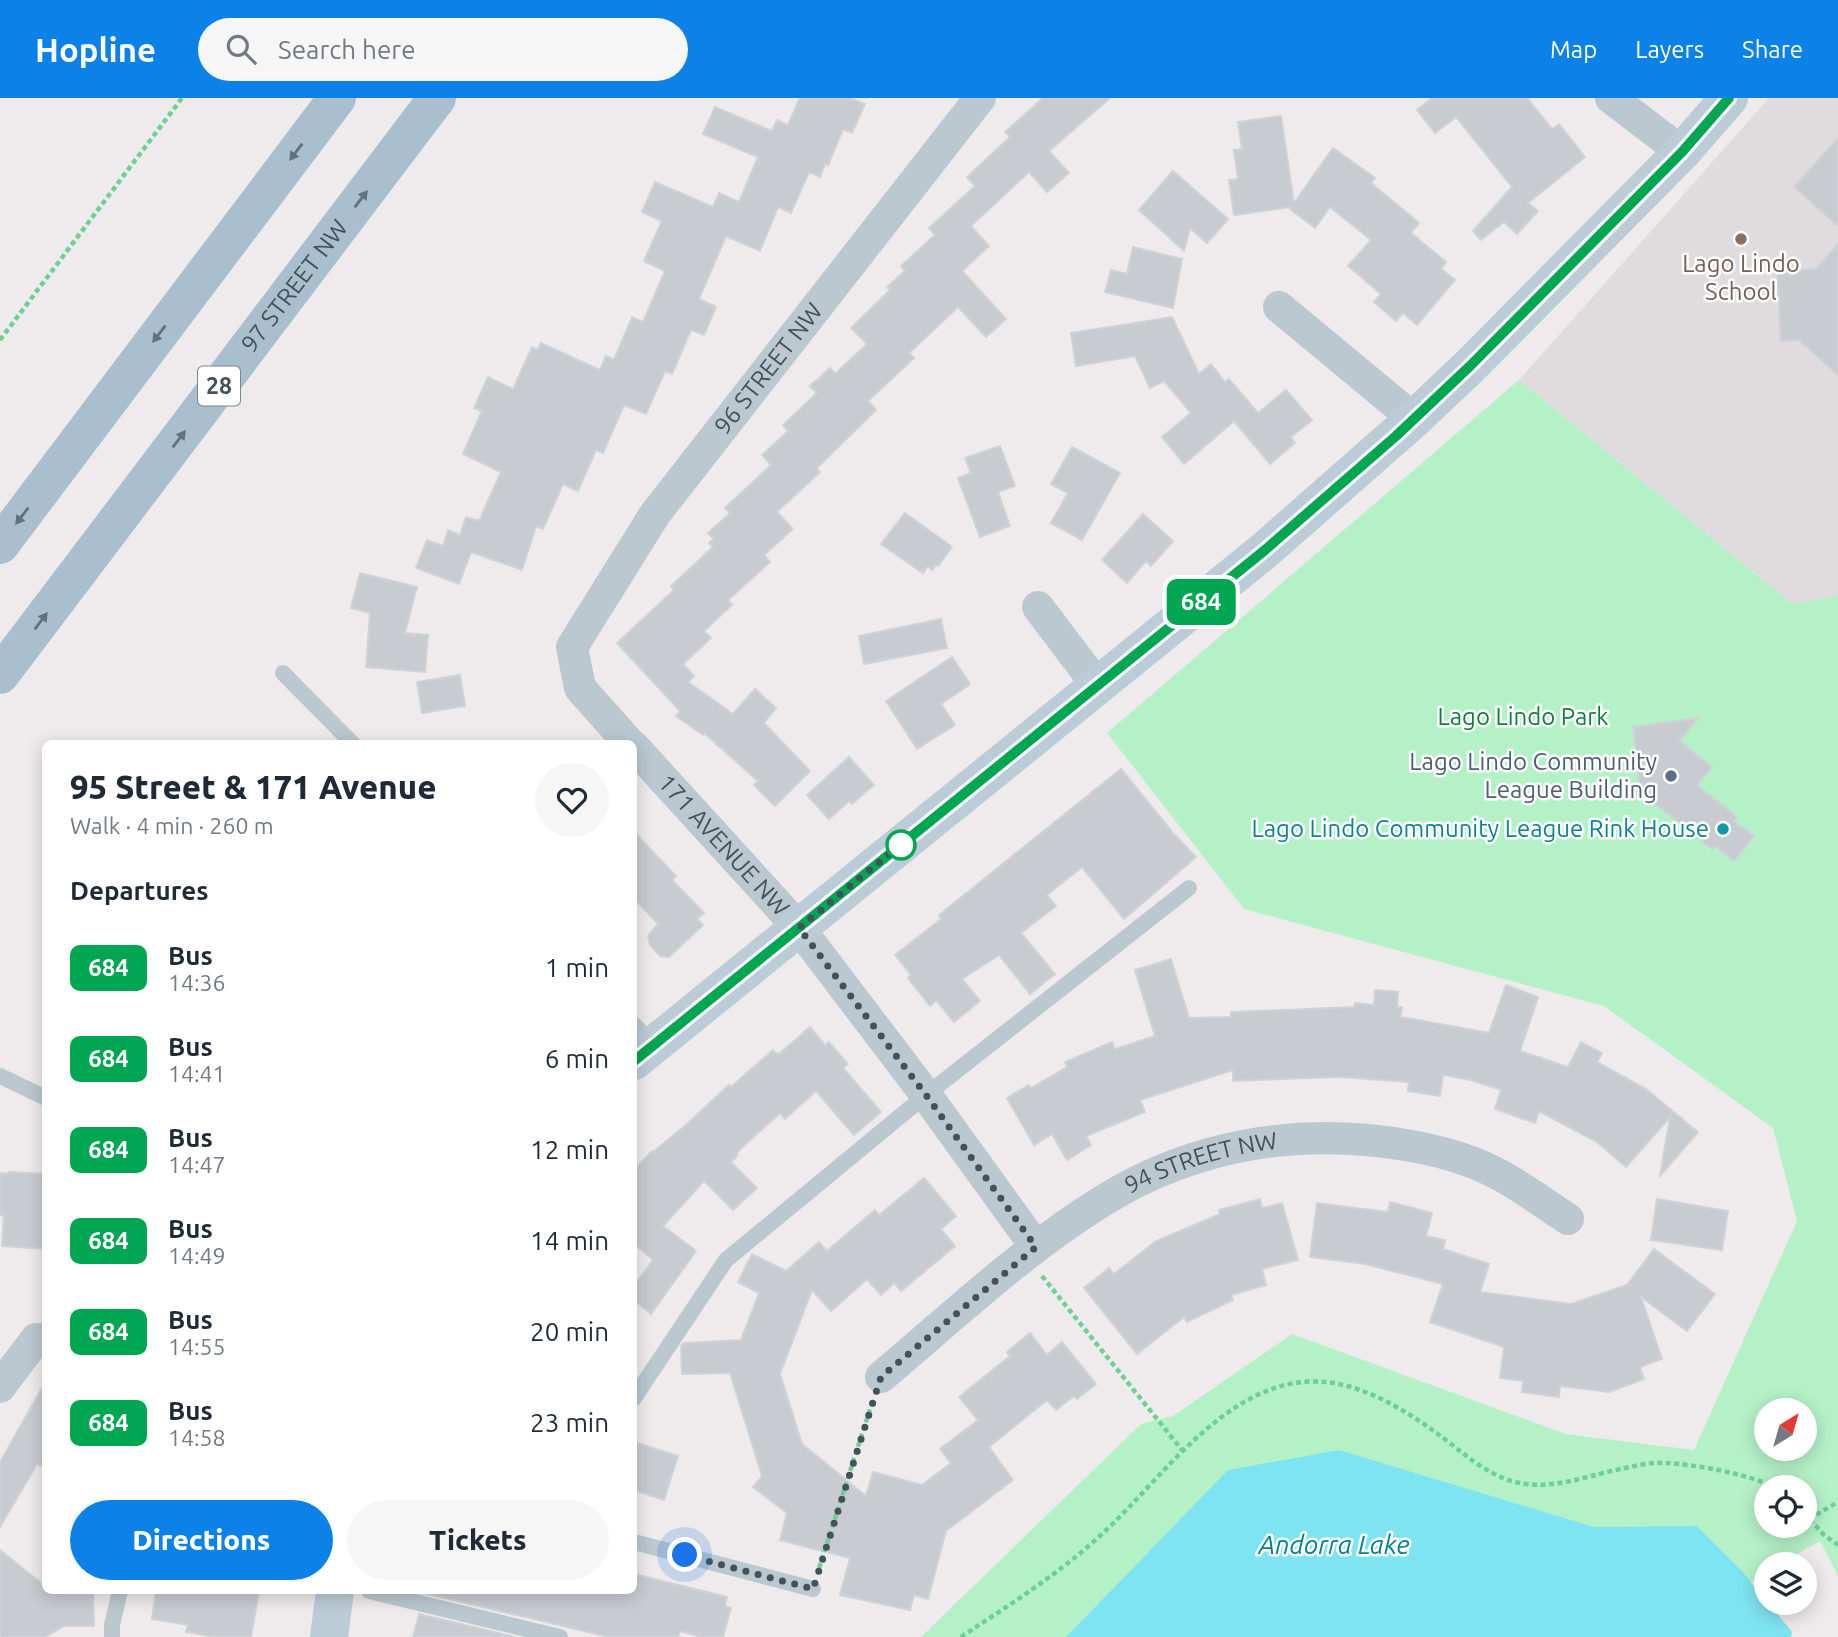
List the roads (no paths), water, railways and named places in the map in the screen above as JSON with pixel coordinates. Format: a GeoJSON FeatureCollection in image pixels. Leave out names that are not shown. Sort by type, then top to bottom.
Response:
{"type":"FeatureCollection","features":[{"type":"Feature","properties":{"kind":"main road"},"geometry":{"type":"LineString","coordinates":[[0,545],[337,98]]}},
{"type":"Feature","properties":{"kind":"main road","name":"97 STREET NW"},"geometry":{"type":"LineString","coordinates":[[0,675],[438,98]]}},
{"type":"Feature","properties":{"kind":"street","name":"96 STREET NW"},"geometry":{"type":"LineString","coordinates":[[572,647],[655,514],[980,98]]}},
{"type":"Feature","properties":{"kind":"street"},"geometry":{"type":"LineString","coordinates":[[1611,98],[1682,152]]}},
{"type":"Feature","properties":{"kind":"street"},"geometry":{"type":"LineString","coordinates":[[640,1043],[799,928],[1265,550],[1470,366],[1682,152],[1730,98]]}},
{"type":"Feature","properties":{"kind":"street"},"geometry":{"type":"LineString","coordinates":[[1279,307],[1414,419]]}},
{"type":"Feature","properties":{"kind":"street"},"geometry":{"type":"LineString","coordinates":[[1038,607],[1097,685]]}},
{"type":"Feature","properties":{"kind":"street","name":"171 AVENUE NW"},"geometry":{"type":"LineString","coordinates":[[572,647],[580,688],[627,740]]}},
{"type":"Feature","properties":{"kind":"street","name":"171 AVENUE NW"},"geometry":{"type":"LineString","coordinates":[[637,751],[799,928],[926,1095],[1036,1247]]}},
{"type":"Feature","properties":{"kind":"street","name":"94 STREET NW"},"geometry":{"type":"LineString","coordinates":[[881,1377],[1036,1247],[1102,1201],[1154,1174],[1212,1152],[1274,1140],[1325,1136],[1367,1139],[1422,1148],[1492,1171],[1568,1219]]}},
{"type":"Feature","properties":{"kind":"street"},"geometry":{"type":"LineString","coordinates":[[0,1387],[36,1339],[42,1339]]}},
{"type":"Feature","properties":{"kind":"street"},"geometry":{"type":"LineString","coordinates":[[329,1637],[335,1594]]}},
{"type":"Feature","properties":{"kind":"lane"},"geometry":{"type":"LineString","coordinates":[[283,673],[349,740]]}},
{"type":"Feature","properties":{"kind":"lane"},"geometry":{"type":"LineString","coordinates":[[637,1394],[726,1260],[926,1095],[1189,888]]}},
{"type":"Feature","properties":{"kind":"lane"},"geometry":{"type":"LineString","coordinates":[[0,1076],[42,1096]]}},
{"type":"Feature","properties":{"kind":"lane"},"geometry":{"type":"LineString","coordinates":[[637,1543],[813,1589]]}},
{"type":"Feature","properties":{"kind":"lane"},"geometry":{"type":"LineString","coordinates":[[112,1637],[119,1594]]}},
{"type":"Feature","properties":{"kind":"lane"},"geometry":{"type":"LineString","coordinates":[[381,1594],[559,1637]]}},
{"type":"Feature","properties":{"kind":"water","name":"Andorra Lake"},"geometry":{"type":"Polygon","coordinates":[[[1339,1450],[1594,1527],[1697,1526],[1754,1587],[1754,1615],[1778,1615],[1792,1632],[1791,1637],[1066,1637],[1228,1470],[1339,1450]]]}},
{"type":"Feature","properties":{"kind":"place","name":"Lago Lindo School"},"geometry":{"type":"Point","coordinates":[1741,239]}},
{"type":"Feature","properties":{"kind":"place","name":"Lago Lindo Community League Building"},"geometry":{"type":"Point","coordinates":[1671,776]}},
{"type":"Feature","properties":{"kind":"place","name":"Lago Lindo Community League Rink House"},"geometry":{"type":"Point","coordinates":[1723,829]}},
{"type":"Feature","properties":{"kind":"park label","name":"Lago Lindo Park"},"geometry":{"type":"Point","coordinates":[1523,717]}}]}
